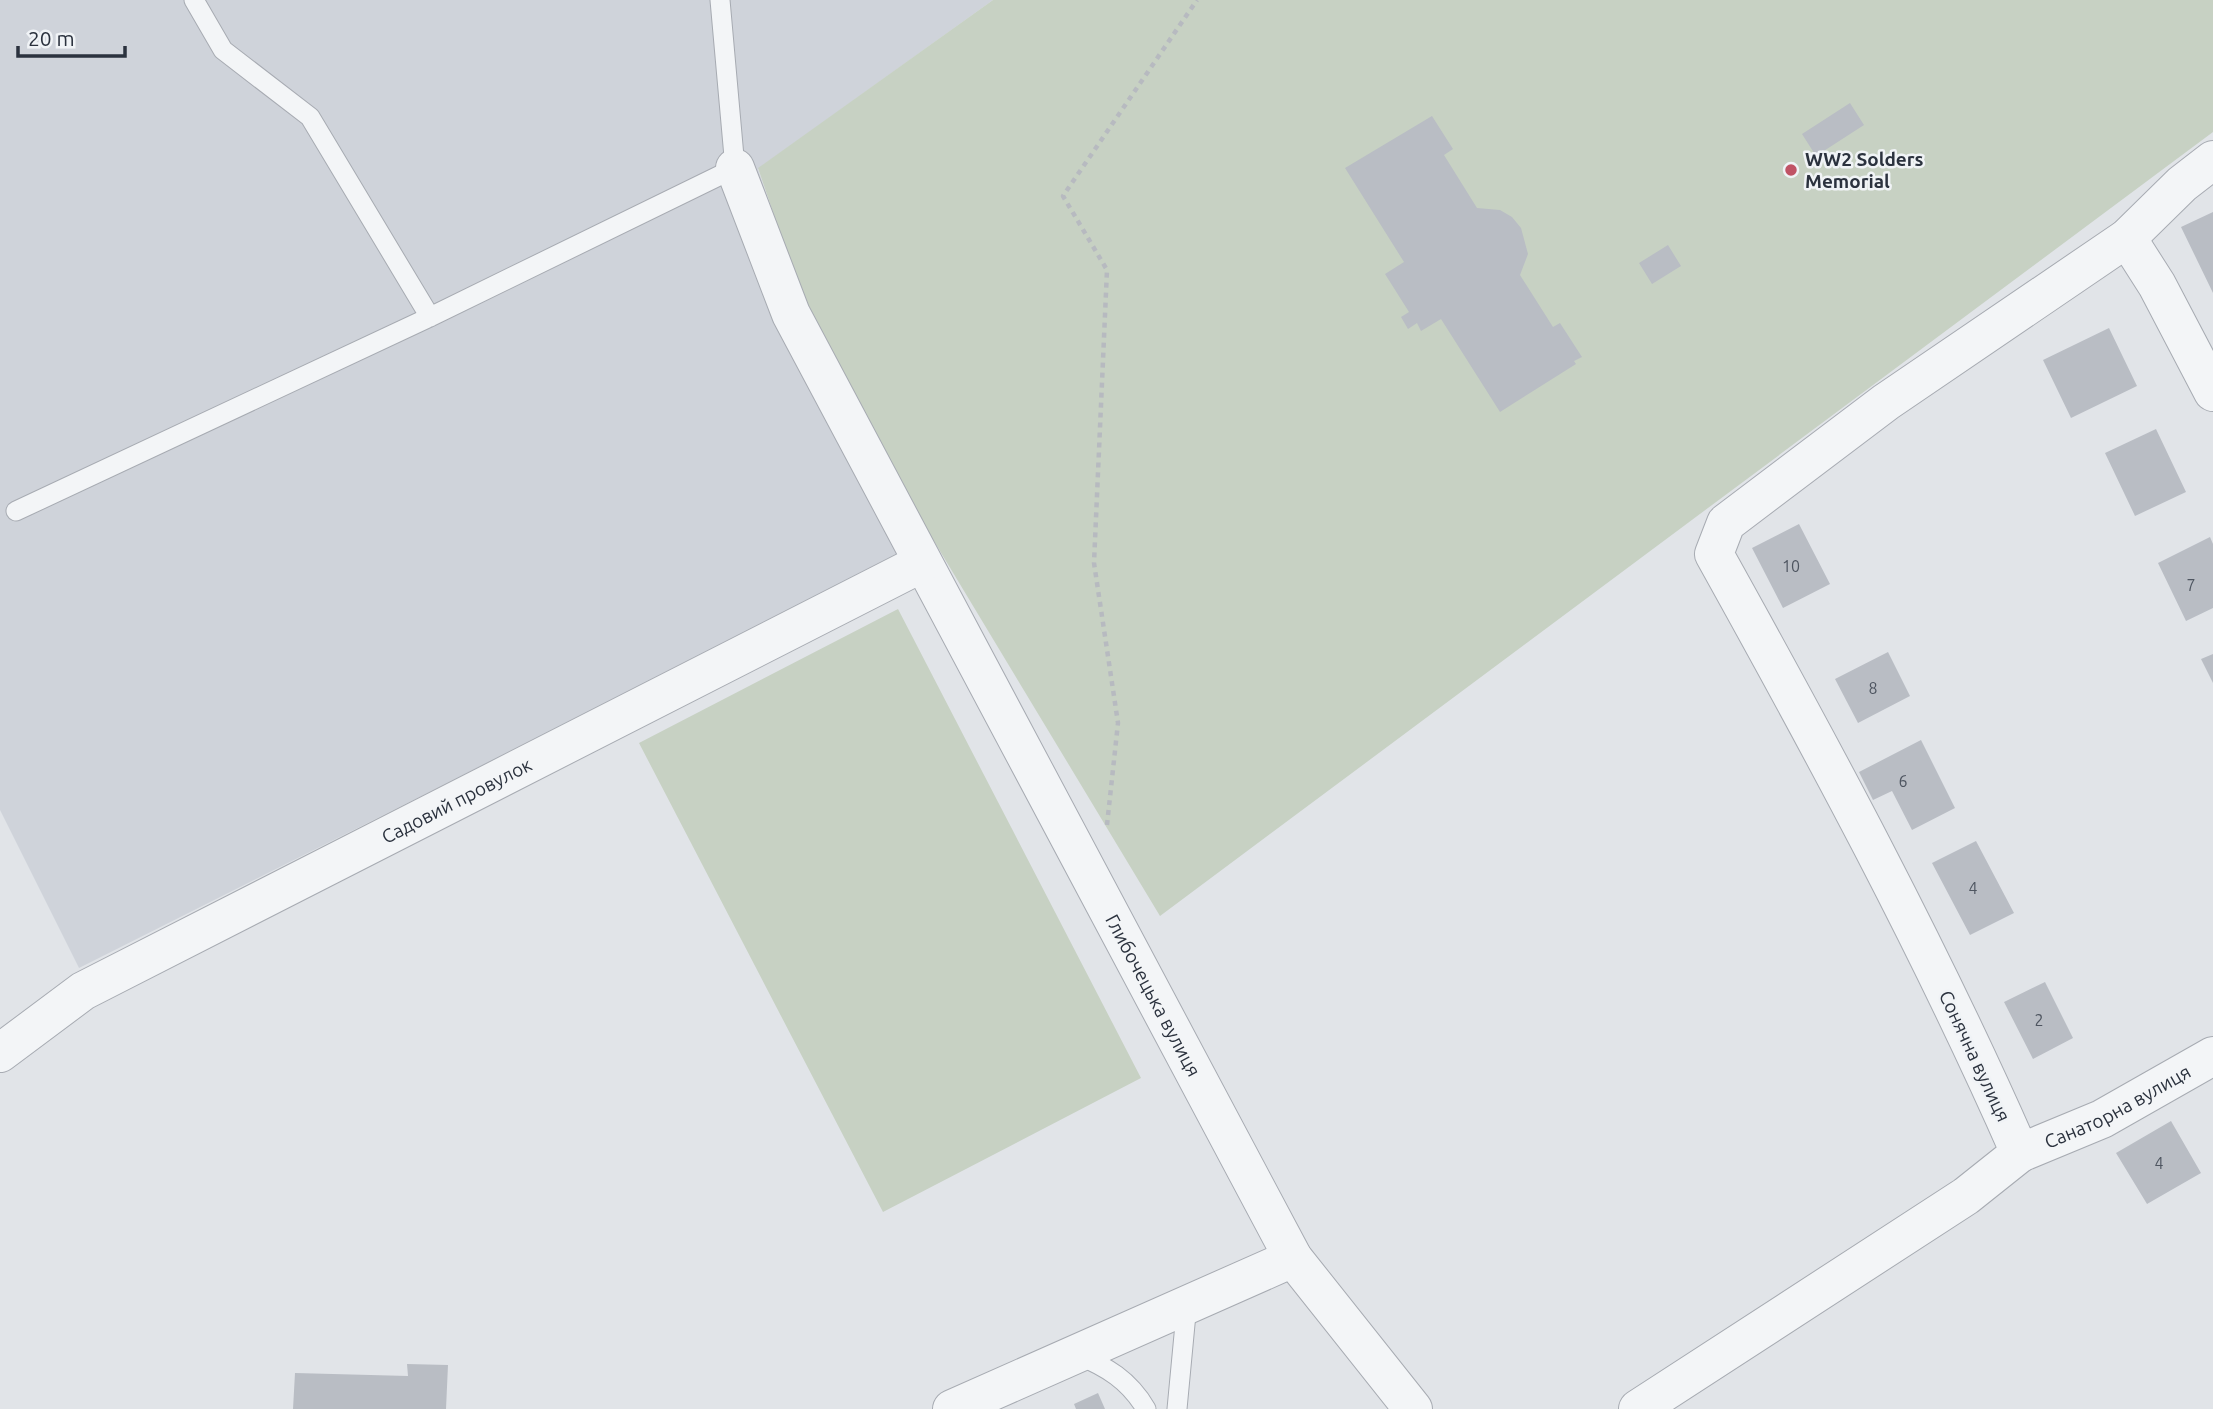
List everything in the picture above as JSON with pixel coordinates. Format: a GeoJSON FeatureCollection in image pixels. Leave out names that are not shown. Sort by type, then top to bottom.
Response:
{"type":"FeatureCollection","features":[{"type":"Feature","properties":{"kind":"street"},"geometry":{"type":"LineString","coordinates":[[2213,160],[2182,184],[2127,238],[2157,285],[2213,392]]}},
{"type":"Feature","properties":{"kind":"street","name":"Глибочецька вулиця"},"geometry":{"type":"LineString","coordinates":[[735,168],[791,314],[1293,1258],[1413,1409]]}},
{"type":"Feature","properties":{"kind":"street","name":"Сонячна вулиця"},"geometry":{"type":"LineString","coordinates":[[2020,1153],[1983,1070],[1839,780],[1714,554],[1726,523],[1886,402],[2127,238]]}},
{"type":"Feature","properties":{"kind":"street","name":"Садовий провулок"},"geometry":{"type":"LineString","coordinates":[[0,1053],[83,991],[922,563]]}},
{"type":"Feature","properties":{"kind":"street","name":"Санаторна вулиця"},"geometry":{"type":"LineString","coordinates":[[2020,1153],[2102,1119],[2213,1056]]}},
{"type":"Feature","properties":{"kind":"street"},"geometry":{"type":"LineString","coordinates":[[1639,1409],[1966,1196],[2020,1153]]}},
{"type":"Feature","properties":{"kind":"street"},"geometry":{"type":"LineString","coordinates":[[952,1409],[1293,1258]]}},
{"type":"Feature","properties":{"kind":"lane"},"geometry":{"type":"LineString","coordinates":[[194,0],[223,50],[310,117],[430,317]]}},
{"type":"Feature","properties":{"kind":"lane"},"geometry":{"type":"LineString","coordinates":[[16,511],[430,317],[735,168],[720,0]]}},
{"type":"Feature","properties":{"kind":"lane"},"geometry":{"type":"LineString","coordinates":[[1177,1409],[1187,1303]]}},
{"type":"Feature","properties":{"kind":"lane"},"geometry":{"type":"LineString","coordinates":[[1074,1354],[1108,1367],[1135,1391],[1146,1409]]}},
{"type":"Feature","properties":{"kind":"path"},"geometry":{"type":"LineString","coordinates":[[1107,827],[1118,723],[1094,563],[1107,270],[1063,197],[1197,0]]}},
{"type":"Feature","properties":{"kind":"shaded area"},"geometry":{"type":"Polygon","coordinates":[[[0,0],[993,0],[758,169],[820,352],[933,539],[79,968],[0,810],[0,0]]]}},
{"type":"Feature","properties":{"kind":"green space"},"geometry":{"type":"Polygon","coordinates":[[[993,0],[2213,0],[2213,132],[1160,916],[820,352],[758,168],[993,0]]]}},
{"type":"Feature","properties":{"kind":"green space"},"geometry":{"type":"Polygon","coordinates":[[[898,609],[1141,1078],[883,1212],[639,743],[898,609]]]}},
{"type":"Feature","properties":{"kind":"building"},"geometry":{"type":"Polygon","coordinates":[[[1850,103],[1864,125],[1816,156],[1802,134],[1850,103]]]}},
{"type":"Feature","properties":{"kind":"building"},"geometry":{"type":"Polygon","coordinates":[[[1432,116],[1453,149],[1444,155],[1477,208],[1500,210],[1512,217],[1521,228],[1528,254],[1520,275],[1553,327],[1560,323],[1582,357],[1574,361],[1576,364],[1500,412],[1441,319],[1421,331],[1417,323],[1408,329],[1401,317],[1409,312],[1385,274],[1404,262],[1345,168],[1432,116]]]}},
{"type":"Feature","properties":{"kind":"building"},"geometry":{"type":"Polygon","coordinates":[[[2213,212],[2213,293],[2181,227],[2213,212]]]}},
{"type":"Feature","properties":{"kind":"building"},"geometry":{"type":"Polygon","coordinates":[[[1668,245],[1681,266],[1652,284],[1639,263],[1668,245]]]}},
{"type":"Feature","properties":{"kind":"building"},"geometry":{"type":"Polygon","coordinates":[[[2109,328],[2137,386],[2071,418],[2043,360],[2109,328]]]}},
{"type":"Feature","properties":{"kind":"building"},"geometry":{"type":"Polygon","coordinates":[[[2156,429],[2186,492],[2135,516],[2105,453],[2156,429]]]}},
{"type":"Feature","properties":{"kind":"building"},"geometry":{"type":"Polygon","coordinates":[[[1799,524],[1830,584],[1783,608],[1752,548],[1799,524]]]}},
{"type":"Feature","properties":{"kind":"building"},"geometry":{"type":"Polygon","coordinates":[[[2210,537],[2213,544],[2213,608],[2186,621],[2158,563],[2210,537]]]}},
{"type":"Feature","properties":{"kind":"building"},"geometry":{"type":"Polygon","coordinates":[[[1888,652],[1910,696],[1858,723],[1835,679],[1888,652]]]}},
{"type":"Feature","properties":{"kind":"building"},"geometry":{"type":"Polygon","coordinates":[[[2213,654],[2213,683],[2201,659],[2213,654]]]}},
{"type":"Feature","properties":{"kind":"building"},"geometry":{"type":"Polygon","coordinates":[[[1921,740],[1955,808],[1912,830],[1892,791],[1873,800],[1859,772],[1921,740]]]}},
{"type":"Feature","properties":{"kind":"building"},"geometry":{"type":"Polygon","coordinates":[[[1976,841],[2014,913],[1970,935],[1932,863],[1976,841]]]}},
{"type":"Feature","properties":{"kind":"building"},"geometry":{"type":"Polygon","coordinates":[[[2045,982],[2073,1038],[2033,1059],[2004,1002],[2045,982]]]}},
{"type":"Feature","properties":{"kind":"building"},"geometry":{"type":"Polygon","coordinates":[[[2171,1121],[2201,1173],[2147,1204],[2116,1153],[2171,1121]]]}},
{"type":"Feature","properties":{"kind":"building"},"geometry":{"type":"Polygon","coordinates":[[[407,1364],[448,1365],[446,1409],[293,1409],[295,1373],[408,1376],[407,1364]]]}},
{"type":"Feature","properties":{"kind":"building"},"geometry":{"type":"Polygon","coordinates":[[[1098,1393],[1105,1409],[1076,1409],[1074,1404],[1098,1393]]]}},
{"type":"Feature","properties":{"kind":"place","name":"WW2 Solders Memorial"},"geometry":{"type":"Point","coordinates":[1791,170]}}]}
